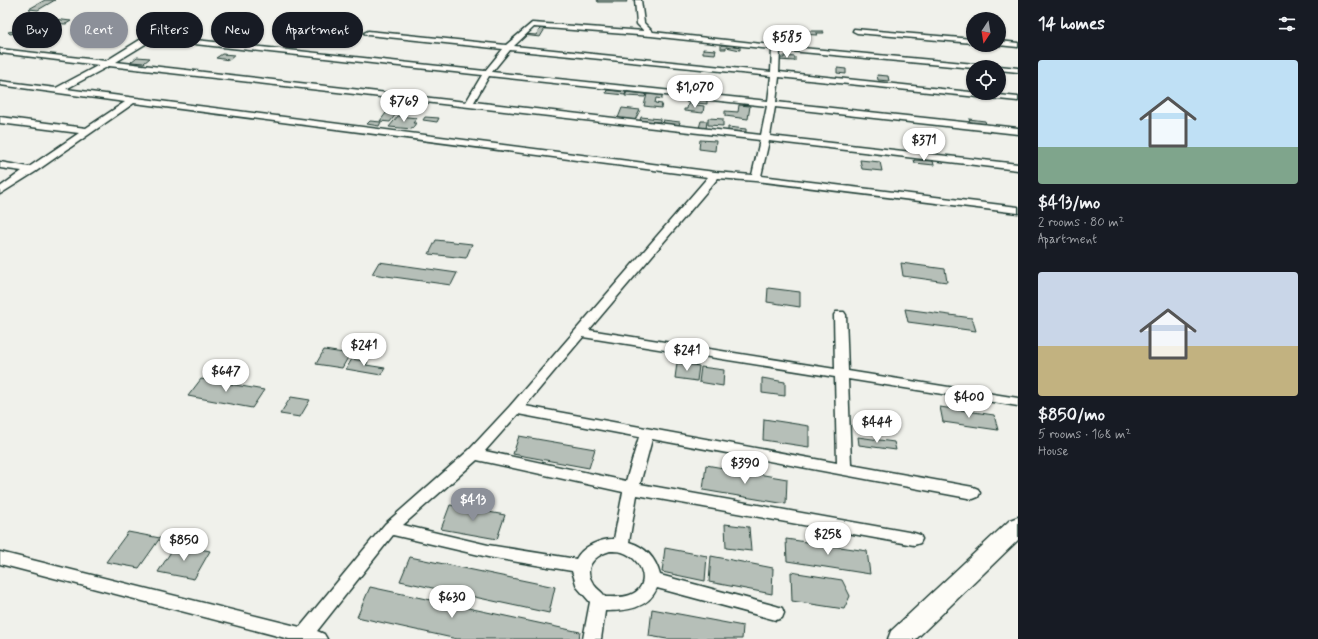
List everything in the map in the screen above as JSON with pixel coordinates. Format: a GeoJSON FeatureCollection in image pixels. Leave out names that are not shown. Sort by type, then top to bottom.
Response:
{"type":"FeatureCollection","features":[{"type":"Feature","properties":{"kind":"street"},"geometry":{"type":"LineString","coordinates":[[638,0],[640,24],[651,34]]}},
{"type":"Feature","properties":{"kind":"street"},"geometry":{"type":"LineString","coordinates":[[469,104],[487,73],[508,48],[532,25],[776,44],[966,65]]}},
{"type":"Feature","properties":{"kind":"street"},"geometry":{"type":"LineString","coordinates":[[857,30],[966,40]]}},
{"type":"Feature","properties":{"kind":"street"},"geometry":{"type":"LineString","coordinates":[[368,33],[1018,99]]}},
{"type":"Feature","properties":{"kind":"street"},"geometry":{"type":"LineString","coordinates":[[58,90],[110,62],[146,40],[158,38],[1018,131]]}},
{"type":"Feature","properties":{"kind":"street"},"geometry":{"type":"LineString","coordinates":[[756,178],[765,138],[774,74],[776,44]]}},
{"type":"Feature","properties":{"kind":"street"},"geometry":{"type":"LineString","coordinates":[[1006,44],[1018,45]]}},
{"type":"Feature","properties":{"kind":"street"},"geometry":{"type":"LineString","coordinates":[[0,51],[110,62],[1018,167]]}},
{"type":"Feature","properties":{"kind":"street"},"geometry":{"type":"LineString","coordinates":[[0,57],[9,52]]}},
{"type":"Feature","properties":{"kind":"street"},"geometry":{"type":"LineString","coordinates":[[1006,69],[1018,70]]}},
{"type":"Feature","properties":{"kind":"street"},"geometry":{"type":"LineString","coordinates":[[0,83],[715,175],[756,178],[1018,210]]}},
{"type":"Feature","properties":{"kind":"street"},"geometry":{"type":"LineString","coordinates":[[0,191],[133,100]]}},
{"type":"Feature","properties":{"kind":"street"},"geometry":{"type":"LineString","coordinates":[[0,120],[88,131]]}},
{"type":"Feature","properties":{"kind":"street"},"geometry":{"type":"LineString","coordinates":[[0,165],[32,170]]}},
{"type":"Feature","properties":{"kind":"street"},"geometry":{"type":"LineString","coordinates":[[0,558],[311,637],[390,528],[474,454],[581,333],[715,175]]}},
{"type":"Feature","properties":{"kind":"street"},"geometry":{"type":"LineString","coordinates":[[840,315],[844,469]]}},
{"type":"Feature","properties":{"kind":"street"},"geometry":{"type":"LineString","coordinates":[[581,333],[1018,402]]}},
{"type":"Feature","properties":{"kind":"street"},"geometry":{"type":"LineString","coordinates":[[515,409],[973,493]]}},
{"type":"Feature","properties":{"kind":"street"},"geometry":{"type":"LineString","coordinates":[[621,545],[631,488],[647,433]]}},
{"type":"Feature","properties":{"kind":"street"},"geometry":{"type":"LineString","coordinates":[[474,454],[631,488],[914,539]]}},
{"type":"Feature","properties":{"kind":"street"},"geometry":{"type":"LineString","coordinates":[[900,639],[1018,526]]}},
{"type":"Feature","properties":{"kind":"street"},"geometry":{"type":"LineString","coordinates":[[390,528],[488,551],[580,566]]}},
{"type":"Feature","properties":{"kind":"street"},"geometry":{"type":"LineString","coordinates":[[592,639],[598,599],[589,592],[583,584],[580,575],[580,566],[584,558],[591,551],[610,545],[621,545],[641,554],[648,562],[652,571],[652,580],[649,589],[642,596],[632,602],[621,604],[598,604]]}},
{"type":"Feature","properties":{"kind":"street"},"geometry":{"type":"LineString","coordinates":[[652,580],[776,613]]}},
{"type":"Feature","properties":{"kind":"building"},"geometry":{"type":"Polygon","coordinates":[[[45,0],[55,0],[38,10],[29,9],[45,0]]]}},
{"type":"Feature","properties":{"kind":"building"},"geometry":{"type":"Polygon","coordinates":[[[597,0],[626,0],[627,2],[598,2],[597,0]]]}},
{"type":"Feature","properties":{"kind":"building"},"geometry":{"type":"Polygon","coordinates":[[[62,20],[70,21],[66,24],[62,24],[62,20]]]}},
{"type":"Feature","properties":{"kind":"building"},"geometry":{"type":"Polygon","coordinates":[[[541,27],[546,27],[540,37],[523,35],[536,35],[541,27]]]}},
{"type":"Feature","properties":{"kind":"building"},"geometry":{"type":"Polygon","coordinates":[[[799,31],[823,31],[824,33],[816,33],[817,35],[799,34],[799,31]]]}},
{"type":"Feature","properties":{"kind":"building"},"geometry":{"type":"Polygon","coordinates":[[[721,45],[740,46],[740,50],[726,47],[726,49],[721,49],[721,45]]]}},
{"type":"Feature","properties":{"kind":"building"},"geometry":{"type":"Polygon","coordinates":[[[703,49],[716,50],[715,54],[703,53],[703,49]]]}},
{"type":"Feature","properties":{"kind":"building"},"geometry":{"type":"Polygon","coordinates":[[[222,54],[235,55],[229,60],[216,58],[222,54]]]}},
{"type":"Feature","properties":{"kind":"building"},"geometry":{"type":"Polygon","coordinates":[[[784,56],[795,57],[795,61],[777,60],[777,58],[784,58],[784,56]]]}},
{"type":"Feature","properties":{"kind":"building"},"geometry":{"type":"Polygon","coordinates":[[[137,57],[150,58],[144,63],[131,62],[137,57]]]}},
{"type":"Feature","properties":{"kind":"building"},"geometry":{"type":"Polygon","coordinates":[[[837,68],[846,69],[846,74],[837,73],[837,68]]]}},
{"type":"Feature","properties":{"kind":"building"},"geometry":{"type":"Polygon","coordinates":[[[877,75],[888,76],[889,81],[878,80],[877,75]]]}},
{"type":"Feature","properties":{"kind":"building"},"geometry":{"type":"Polygon","coordinates":[[[607,90],[626,92],[625,95],[606,93],[607,90]]]}},
{"type":"Feature","properties":{"kind":"building"},"geometry":{"type":"Polygon","coordinates":[[[627,92],[646,94],[645,97],[625,96],[627,92]]]}},
{"type":"Feature","properties":{"kind":"building"},"geometry":{"type":"Polygon","coordinates":[[[647,94],[662,95],[662,99],[656,98],[655,103],[662,104],[661,108],[644,106],[647,94]]]}},
{"type":"Feature","properties":{"kind":"building"},"geometry":{"type":"Polygon","coordinates":[[[687,98],[707,100],[707,104],[686,102],[687,98]]]}},
{"type":"Feature","properties":{"kind":"building"},"geometry":{"type":"Polygon","coordinates":[[[688,104],[704,106],[703,113],[684,111],[684,109],[687,109],[688,104]]]}},
{"type":"Feature","properties":{"kind":"building"},"geometry":{"type":"Polygon","coordinates":[[[739,105],[750,106],[748,119],[725,116],[725,111],[738,112],[739,105]]]}},
{"type":"Feature","properties":{"kind":"building"},"geometry":{"type":"Polygon","coordinates":[[[622,108],[640,110],[635,120],[618,118],[622,108]]]}},
{"type":"Feature","properties":{"kind":"building"},"geometry":{"type":"Polygon","coordinates":[[[386,113],[396,114],[390,122],[380,121],[386,113]]]}},
{"type":"Feature","properties":{"kind":"building"},"geometry":{"type":"Polygon","coordinates":[[[398,116],[417,118],[413,123],[416,123],[412,129],[389,127],[398,116]]]}},
{"type":"Feature","properties":{"kind":"building"},"geometry":{"type":"Polygon","coordinates":[[[425,117],[439,118],[437,122],[423,120],[425,117]]]}},
{"type":"Feature","properties":{"kind":"building"},"geometry":{"type":"Polygon","coordinates":[[[641,117],[660,119],[660,122],[640,121],[641,117]]]}},
{"type":"Feature","properties":{"kind":"building"},"geometry":{"type":"Polygon","coordinates":[[[708,118],[723,119],[723,126],[708,125],[708,118]]]}},
{"type":"Feature","properties":{"kind":"building"},"geometry":{"type":"Polygon","coordinates":[[[969,119],[985,121],[986,124],[970,122],[969,119]]]}},
{"type":"Feature","properties":{"kind":"building"},"geometry":{"type":"Polygon","coordinates":[[[663,120],[680,122],[679,125],[662,123],[663,120]]]}},
{"type":"Feature","properties":{"kind":"building"},"geometry":{"type":"Polygon","coordinates":[[[370,121],[381,122],[379,126],[367,124],[370,121]]]}},
{"type":"Feature","properties":{"kind":"building"},"geometry":{"type":"Polygon","coordinates":[[[701,121],[707,121],[706,129],[699,128],[701,121]]]}},
{"type":"Feature","properties":{"kind":"building"},"geometry":{"type":"Polygon","coordinates":[[[728,127],[746,129],[746,132],[728,131],[728,127]]]}},
{"type":"Feature","properties":{"kind":"building"},"geometry":{"type":"Polygon","coordinates":[[[700,140],[716,141],[715,151],[699,149],[700,140]]]}},
{"type":"Feature","properties":{"kind":"building"},"geometry":{"type":"Polygon","coordinates":[[[860,160],[880,162],[882,171],[862,169],[860,160]]]}},
{"type":"Feature","properties":{"kind":"building"},"geometry":{"type":"Polygon","coordinates":[[[914,160],[933,161],[934,165],[915,163],[914,160]]]}},
{"type":"Feature","properties":{"kind":"building"},"geometry":{"type":"Polygon","coordinates":[[[436,240],[472,244],[466,258],[429,254],[436,240]]]}},
{"type":"Feature","properties":{"kind":"building"},"geometry":{"type":"Polygon","coordinates":[[[379,262],[457,273],[451,285],[372,274],[379,262]]]}},
{"type":"Feature","properties":{"kind":"building"},"geometry":{"type":"Polygon","coordinates":[[[901,263],[945,269],[947,282],[903,276],[901,263]]]}},
{"type":"Feature","properties":{"kind":"building"},"geometry":{"type":"Polygon","coordinates":[[[768,288],[800,292],[800,307],[767,302],[768,288]]]}},
{"type":"Feature","properties":{"kind":"building"},"geometry":{"type":"Polygon","coordinates":[[[905,309],[972,318],[976,331],[908,322],[905,309]]]}},
{"type":"Feature","properties":{"kind":"building"},"geometry":{"type":"Polygon","coordinates":[[[324,350],[350,354],[342,368],[316,364],[324,350]]]}},
{"type":"Feature","properties":{"kind":"building"},"geometry":{"type":"Polygon","coordinates":[[[352,359],[368,362],[366,365],[385,368],[381,375],[346,369],[352,359]]]}},
{"type":"Feature","properties":{"kind":"building"},"geometry":{"type":"Polygon","coordinates":[[[677,363],[699,366],[697,381],[675,378],[677,363]]]}},
{"type":"Feature","properties":{"kind":"building"},"geometry":{"type":"Polygon","coordinates":[[[701,367],[724,370],[723,386],[699,382],[701,367]]]}},
{"type":"Feature","properties":{"kind":"building"},"geometry":{"type":"Polygon","coordinates":[[[762,378],[785,382],[785,396],[762,393],[762,378]]]}},
{"type":"Feature","properties":{"kind":"building"},"geometry":{"type":"Polygon","coordinates":[[[201,379],[264,390],[252,408],[188,396],[201,379]]]}},
{"type":"Feature","properties":{"kind":"building"},"geometry":{"type":"Polygon","coordinates":[[[291,397],[310,400],[300,417],[280,414],[291,397]]]}},
{"type":"Feature","properties":{"kind":"building"},"geometry":{"type":"Polygon","coordinates":[[[940,407],[994,415],[998,430],[943,422],[940,407]]]}},
{"type":"Feature","properties":{"kind":"building"},"geometry":{"type":"Polygon","coordinates":[[[764,419],[809,426],[809,447],[763,440],[764,419]]]}},
{"type":"Feature","properties":{"kind":"building"},"geometry":{"type":"Polygon","coordinates":[[[519,436],[595,449],[589,468],[513,454],[519,436]]]}},
{"type":"Feature","properties":{"kind":"building"},"geometry":{"type":"Polygon","coordinates":[[[858,437],[894,442],[896,450],[859,445],[858,437]]]}},
{"type":"Feature","properties":{"kind":"building"},"geometry":{"type":"Polygon","coordinates":[[[706,465],[787,479],[786,504],[703,490],[706,465]]]}},
{"type":"Feature","properties":{"kind":"building"},"geometry":{"type":"Polygon","coordinates":[[[450,505],[505,515],[497,539],[441,529],[450,505]]]}},
{"type":"Feature","properties":{"kind":"building"},"geometry":{"type":"Polygon","coordinates":[[[725,524],[749,527],[751,551],[726,548],[725,524]]]}},
{"type":"Feature","properties":{"kind":"building"},"geometry":{"type":"Polygon","coordinates":[[[128,532],[160,538],[139,568],[106,562],[128,532]]]}},
{"type":"Feature","properties":{"kind":"building"},"geometry":{"type":"Polygon","coordinates":[[[786,539],[867,551],[870,574],[787,561],[786,539]]]}},
{"type":"Feature","properties":{"kind":"building"},"geometry":{"type":"Polygon","coordinates":[[[176,544],[210,551],[194,579],[158,572],[176,544]]]}},
{"type":"Feature","properties":{"kind":"building"},"geometry":{"type":"Polygon","coordinates":[[[665,548],[707,556],[705,581],[662,572],[665,548]]]}},
{"type":"Feature","properties":{"kind":"building"},"geometry":{"type":"Polygon","coordinates":[[[711,556],[773,568],[772,594],[709,582],[711,556]]]}},
{"type":"Feature","properties":{"kind":"building"},"geometry":{"type":"Polygon","coordinates":[[[410,557],[555,587],[549,613],[400,581],[410,557]]]}},
{"type":"Feature","properties":{"kind":"building"},"geometry":{"type":"Polygon","coordinates":[[[791,572],[842,580],[850,596],[844,609],[792,601],[791,572]]]}},
{"type":"Feature","properties":{"kind":"building"},"geometry":{"type":"Polygon","coordinates":[[[370,587],[580,632],[579,639],[457,639],[357,617],[370,587]]]}},
{"type":"Feature","properties":{"kind":"building"},"geometry":{"type":"Polygon","coordinates":[[[652,609],[743,626],[742,639],[667,639],[649,636],[652,609]]]}}]}
